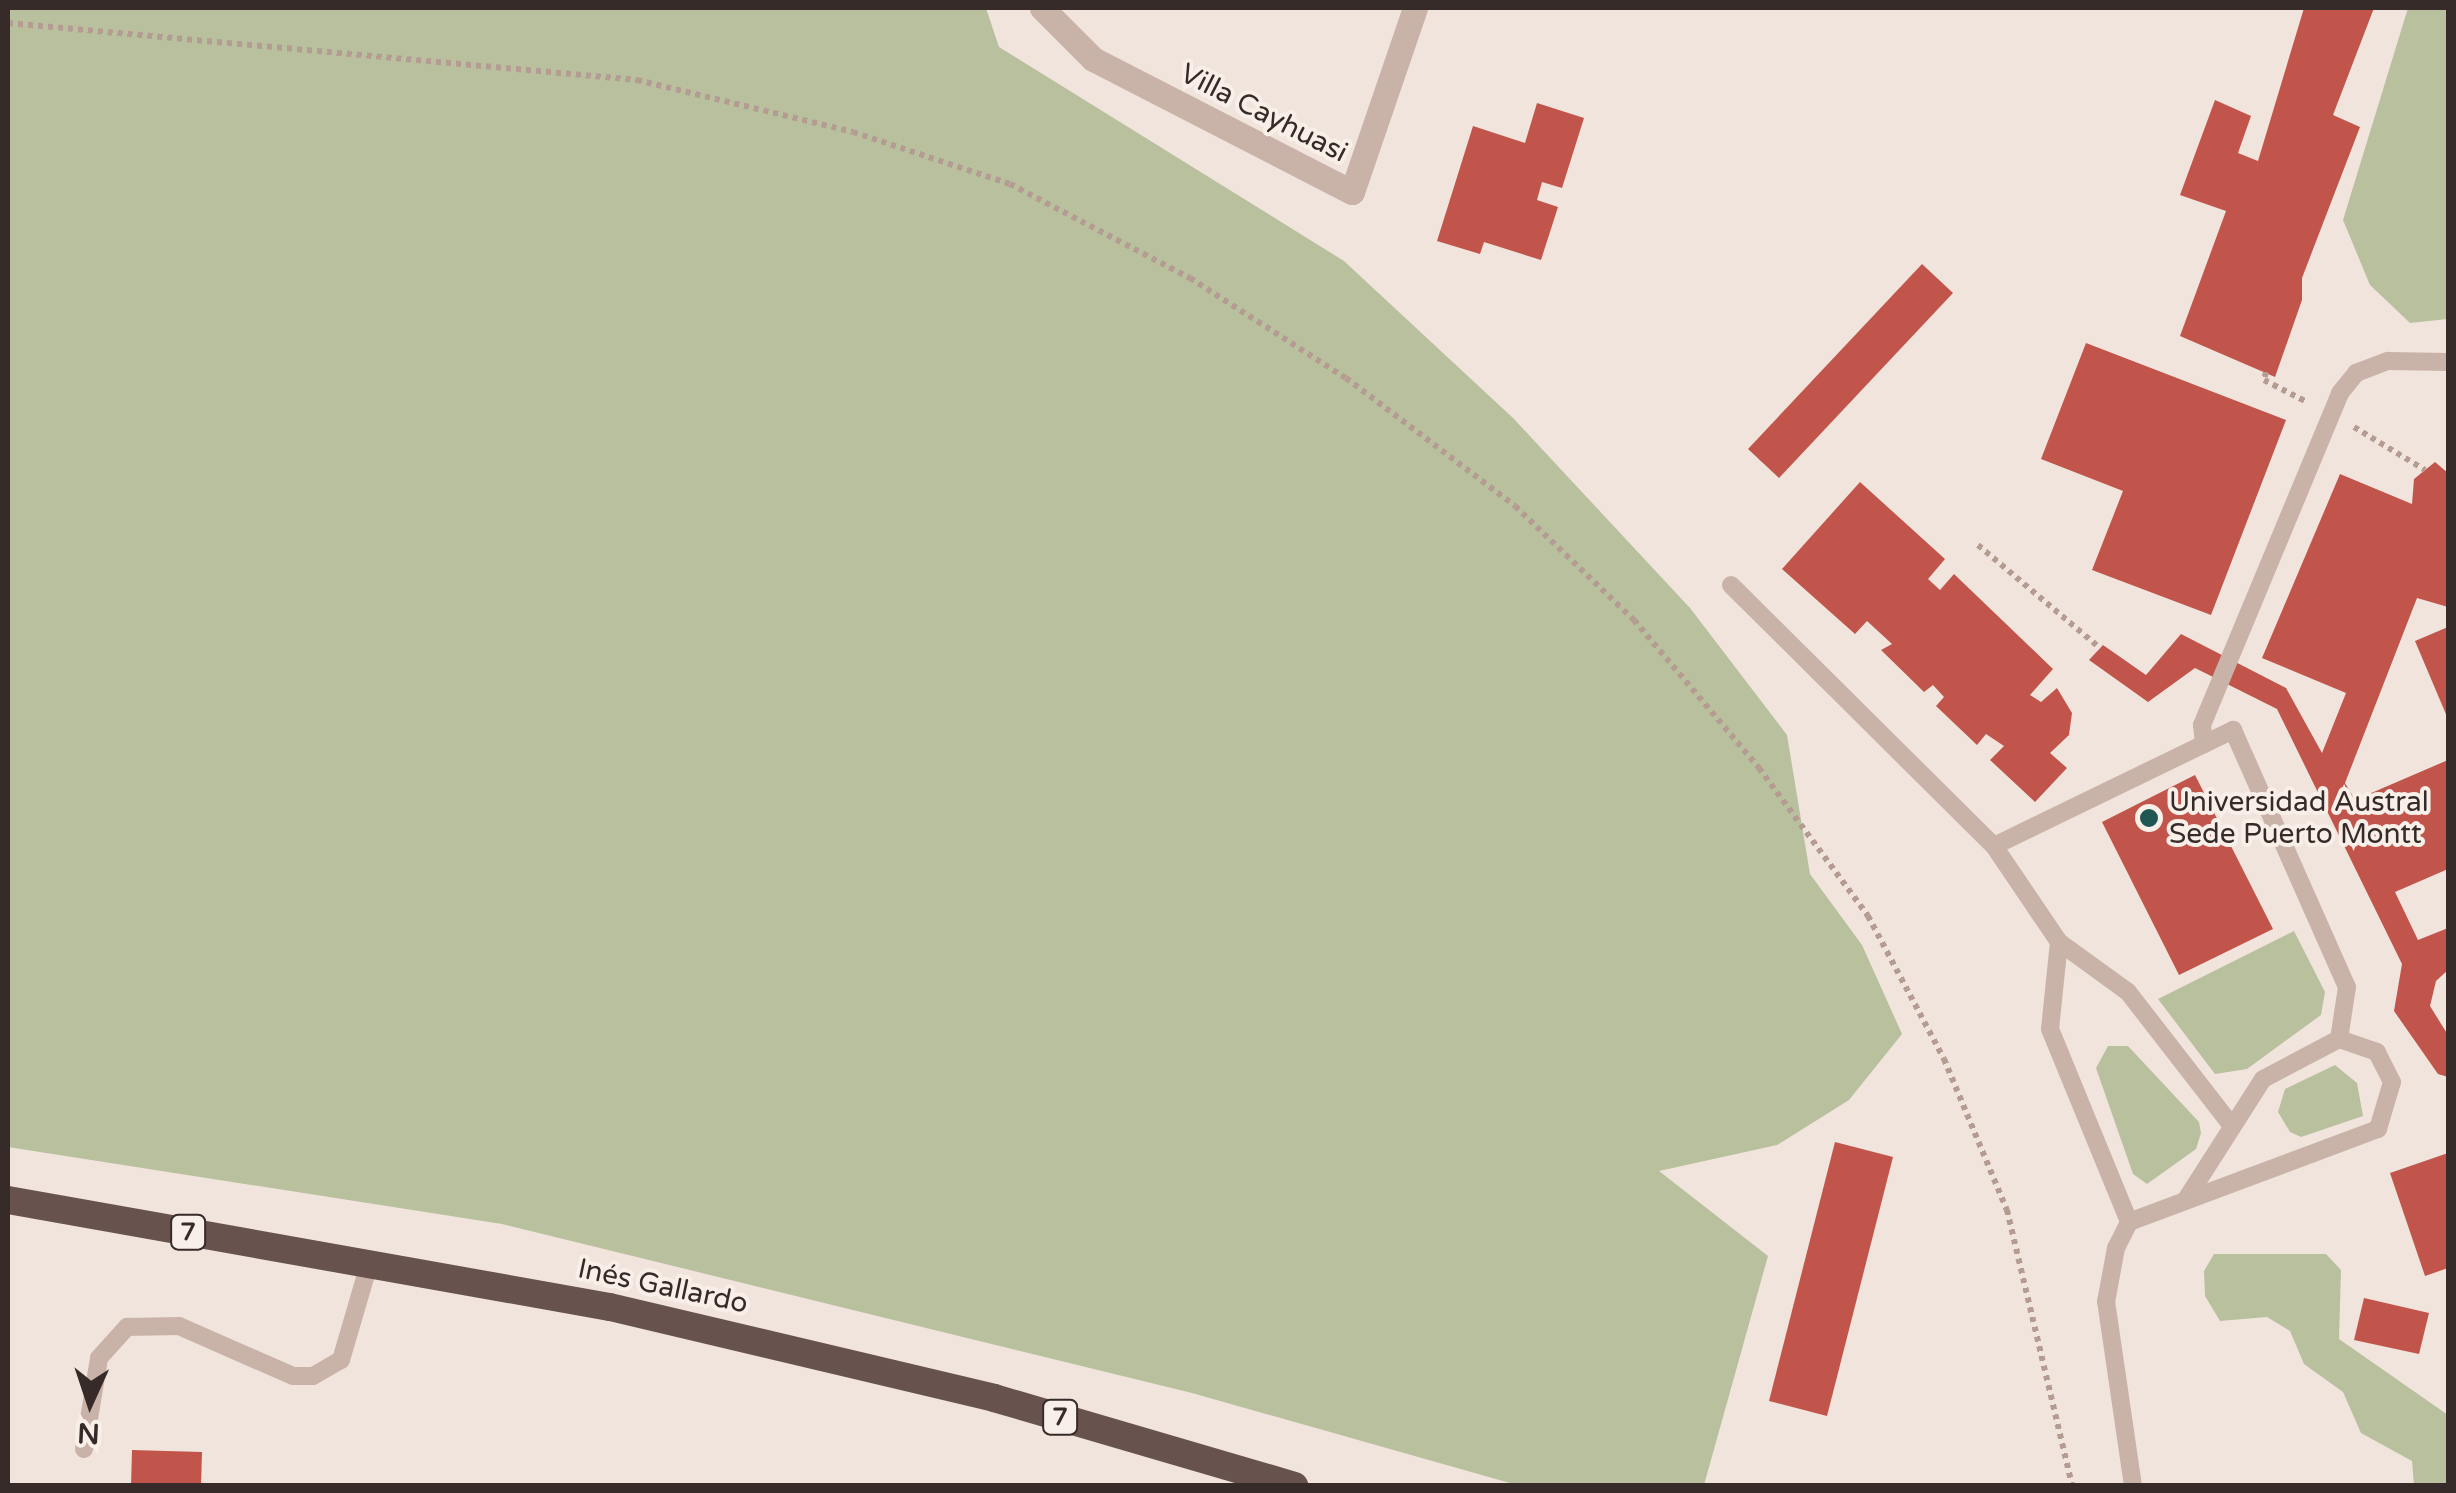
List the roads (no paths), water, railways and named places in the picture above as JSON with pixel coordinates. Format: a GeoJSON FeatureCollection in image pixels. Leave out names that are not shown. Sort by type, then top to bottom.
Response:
{"type":"FeatureCollection","features":[{"type":"Feature","properties":{"kind":"highway","name":"Inés Gallardo"},"geometry":{"type":"LineString","coordinates":[[8,1200],[610,1306],[824,1355],[1294,1486]]}},
{"type":"Feature","properties":{"kind":"street","name":"Villa Cayhuasi"},"geometry":{"type":"LineString","coordinates":[[1042,8],[1093,59],[1352,192],[1415,8]]}},
{"type":"Feature","properties":{"kind":"lane"},"geometry":{"type":"LineString","coordinates":[[2204,744],[2202,725],[2340,393],[2356,373],[2388,361],[2448,362]]}},
{"type":"Feature","properties":{"kind":"lane"},"geometry":{"type":"LineString","coordinates":[[1731,586],[1994,846],[2059,942],[2128,992],[2232,1126]]}},
{"type":"Feature","properties":{"kind":"lane"},"geometry":{"type":"LineString","coordinates":[[1994,846],[2233,730],[2347,987],[2340,1039]]}},
{"type":"Feature","properties":{"kind":"lane"},"geometry":{"type":"LineString","coordinates":[[2059,942],[2050,1029],[2130,1222]]}},
{"type":"Feature","properties":{"kind":"lane"},"geometry":{"type":"LineString","coordinates":[[2133,1486],[2106,1302],[2116,1248],[2130,1222],[2378,1129],[2392,1082],[2377,1052],[2340,1039],[2263,1079],[2187,1198]]}},
{"type":"Feature","properties":{"kind":"lane"},"geometry":{"type":"LineString","coordinates":[[84,1449],[99,1358],[127,1327],[179,1326],[293,1376],[313,1376],[341,1360],[370,1264]]}},
{"type":"Feature","properties":{"kind":"place","name":"Universidad Austral Sede Puerto Montt"},"geometry":{"type":"Point","coordinates":[2149,818]}}]}
